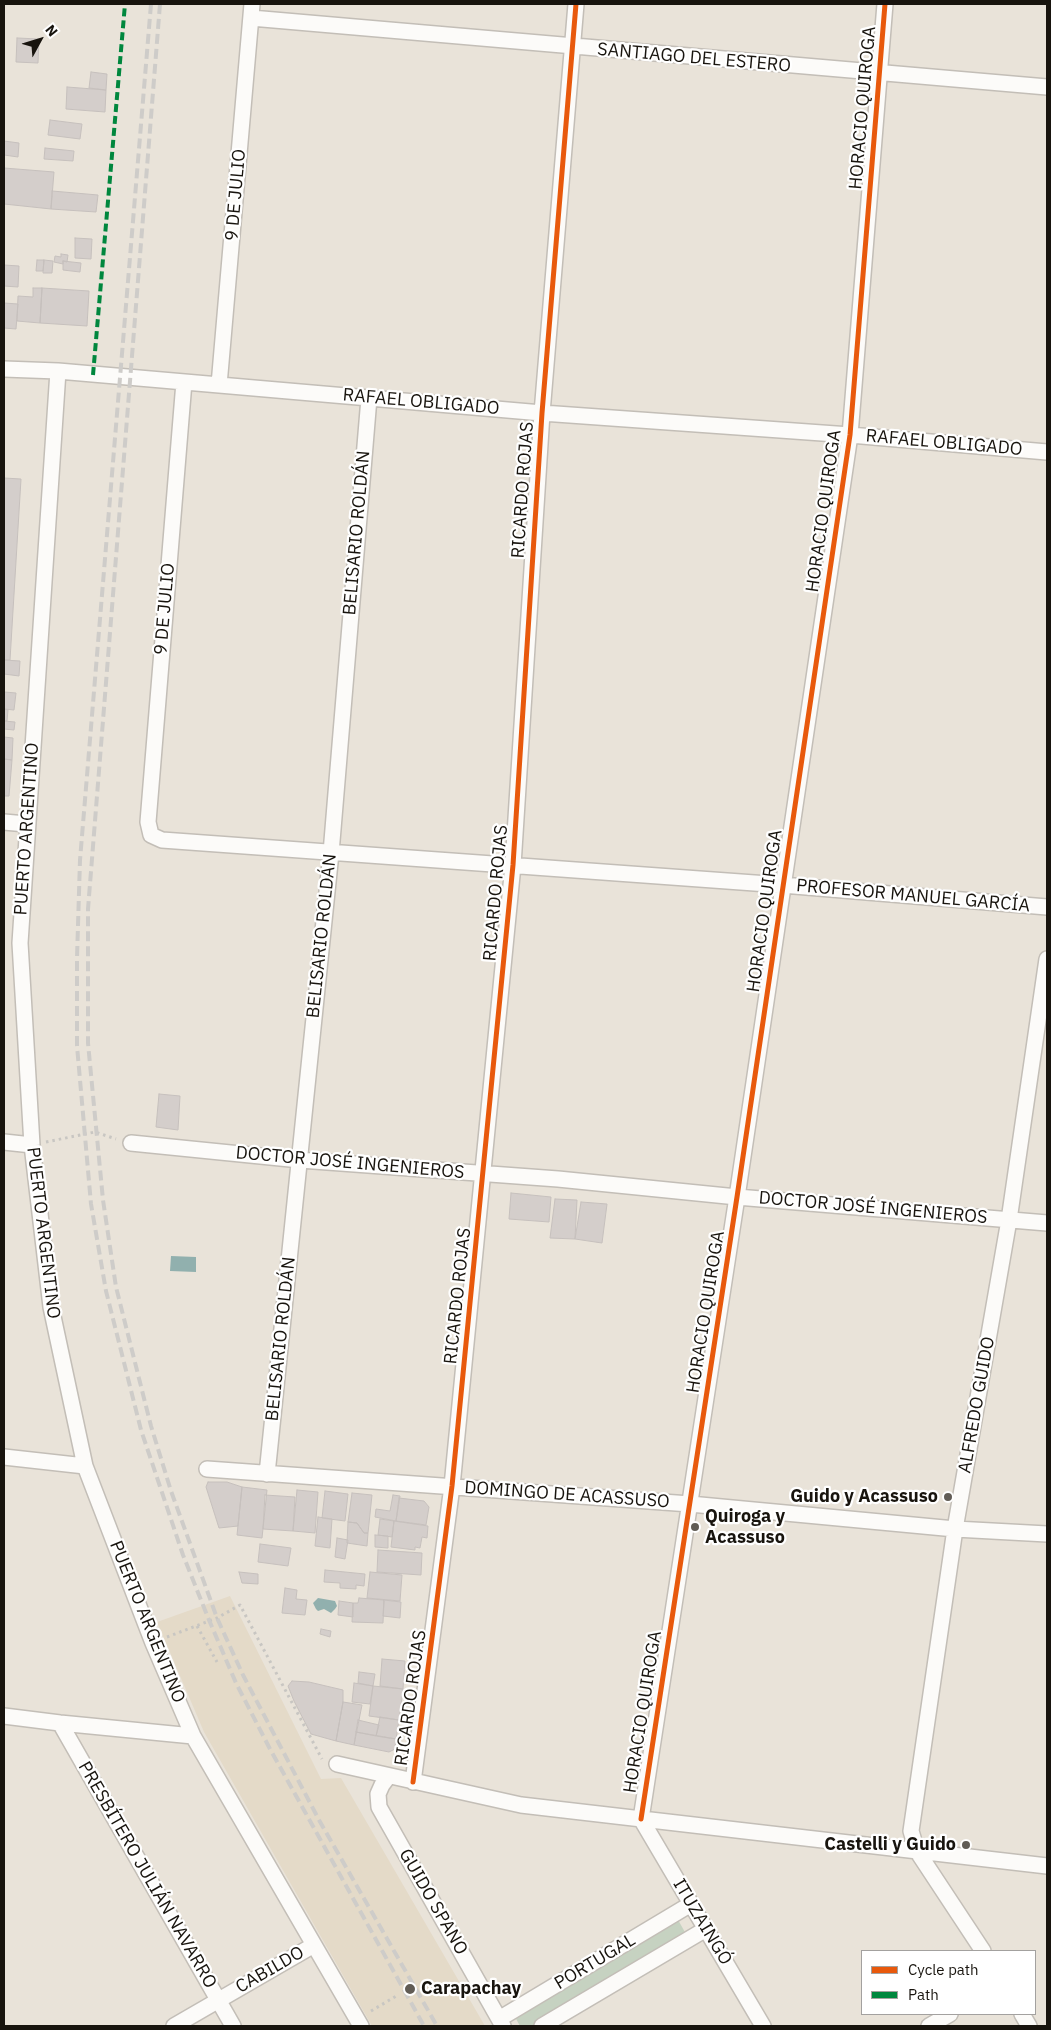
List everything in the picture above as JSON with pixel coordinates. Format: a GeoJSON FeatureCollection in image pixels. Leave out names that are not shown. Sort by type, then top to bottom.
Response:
{"type":"FeatureCollection","features":[{"type":"Feature","properties":{"kind":"street","name":"RICARDO ROJAS"},"geometry":{"type":"LineString","coordinates":[[413,1782],[452,1486],[513,865],[542,412],[576,4]]}},
{"type":"Feature","properties":{"kind":"street","name":"HORACIO QUIROGA"},"geometry":{"type":"LineString","coordinates":[[641,1819],[737,1197],[850,435],[885,4]]}},
{"type":"Feature","properties":{"kind":"street","name":"SANTIAGO DEL ESTERO"},"geometry":{"type":"LineString","coordinates":[[251,11],[572,47],[1047,88]]}},
{"type":"Feature","properties":{"kind":"street","name":"9 DE JULIO"},"geometry":{"type":"LineString","coordinates":[[219,385],[251,11]]}},
{"type":"Feature","properties":{"kind":"street","name":"RAFAEL OBLIGADO"},"geometry":{"type":"LineString","coordinates":[[4,369],[1047,452]]}},
{"type":"Feature","properties":{"kind":"street","name":"PUERTO ARGENTINO"},"geometry":{"type":"LineString","coordinates":[[58,372],[26,824],[20,943],[32,1145],[51,1307],[85,1466],[153,1642],[193,1736],[359,2022]]}},
{"type":"Feature","properties":{"kind":"street","name":"9 DE JULIO"},"geometry":{"type":"LineString","coordinates":[[150,835],[148,822],[184,382]]}},
{"type":"Feature","properties":{"kind":"street","name":"BELISARIO ROLDÁN"},"geometry":{"type":"LineString","coordinates":[[267,1474],[331,853],[369,398]]}},
{"type":"Feature","properties":{"kind":"street"},"geometry":{"type":"LineString","coordinates":[[4,822],[26,824]]}},
{"type":"Feature","properties":{"kind":"street","name":"PROFESOR MANUEL GARCÍA"},"geometry":{"type":"LineString","coordinates":[[150,835],[162,840],[782,885],[1047,908]]}},
{"type":"Feature","properties":{"kind":"street","name":"ALFREDO GUIDO"},"geometry":{"type":"LineString","coordinates":[[982,1950],[918,1851],[911,1831],[955,1529],[1009,1220],[1047,959]]}},
{"type":"Feature","properties":{"kind":"street"},"geometry":{"type":"LineString","coordinates":[[4,1142],[32,1145]]}},
{"type":"Feature","properties":{"kind":"street","name":"DOCTOR JOSÉ INGENIEROS"},"geometry":{"type":"LineString","coordinates":[[130,1144],[300,1160],[558,1178],[737,1197],[1047,1223]]}},
{"type":"Feature","properties":{"kind":"street"},"geometry":{"type":"LineString","coordinates":[[4,1456],[85,1466]]}},
{"type":"Feature","properties":{"kind":"street","name":"DOMINGO DE ACASSUSO"},"geometry":{"type":"LineString","coordinates":[[206,1469],[690,1504],[955,1529],[1047,1534]]}},
{"type":"Feature","properties":{"kind":"street"},"geometry":{"type":"LineString","coordinates":[[4,1716],[193,1736]]}},
{"type":"Feature","properties":{"kind":"street","name":"PRESBÍTERO JULIÁN NAVARRO"},"geometry":{"type":"LineString","coordinates":[[60,1723],[234,2026]]}},
{"type":"Feature","properties":{"kind":"street"},"geometry":{"type":"LineString","coordinates":[[337,1764],[388,1777],[521,1805],[1047,1866]]}},
{"type":"Feature","properties":{"kind":"street","name":"GUIDO SPANO"},"geometry":{"type":"LineString","coordinates":[[388,1777],[382,1784],[378,1794],[378,1807],[501,2023]]}},
{"type":"Feature","properties":{"kind":"street","name":"ITUZAINGÓ"},"geometry":{"type":"LineString","coordinates":[[641,1819],[763,2026]]}},
{"type":"Feature","properties":{"kind":"street","name":"PORTUGAL"},"geometry":{"type":"LineString","coordinates":[[501,2023],[691,1904]]}},
{"type":"Feature","properties":{"kind":"street","name":"PORTUGAL"},"geometry":{"type":"LineString","coordinates":[[542,2026],[706,1929]]}},
{"type":"Feature","properties":{"kind":"street","name":"CABILDO"},"geometry":{"type":"LineString","coordinates":[[174,2026],[314,1945]]}},
{"type":"Feature","properties":{"kind":"street"},"geometry":{"type":"LineString","coordinates":[[928,2026],[948,2015]]}},
{"type":"Feature","properties":{"kind":"street"},"geometry":{"type":"LineString","coordinates":[[1023,2015],[1029,2026]]}},
{"type":"Feature","properties":{"kind":"path"},"geometry":{"type":"LineString","coordinates":[[32,1145],[95,1132],[130,1144]]}},
{"type":"Feature","properties":{"kind":"path"},"geometry":{"type":"LineString","coordinates":[[153,1642],[197,1626],[240,1606],[324,1764],[337,1764]]}},
{"type":"Feature","properties":{"kind":"path"},"geometry":{"type":"LineString","coordinates":[[197,1626],[217,1662]]}},
{"type":"Feature","properties":{"kind":"path"},"geometry":{"type":"LineString","coordinates":[[359,2022],[398,1996]]}},
{"type":"Feature","properties":{"kind":"shaded area"},"geometry":{"type":"Polygon","coordinates":[[[230,1596],[321,1779],[341,1778],[485,2026],[372,2026],[204,1732],[157,1622],[230,1596]]]}},
{"type":"Feature","properties":{"kind":"green space"},"geometry":{"type":"Polygon","coordinates":[[[677,1918],[686,1934],[533,2026],[520,2026],[515,2017],[677,1918]]]}},
{"type":"Feature","properties":{"kind":"water"},"geometry":{"type":"Polygon","coordinates":[[[171,1256],[196,1257],[196,1272],[170,1271],[171,1256]]]}},
{"type":"Feature","properties":{"kind":"water"},"geometry":{"type":"Polygon","coordinates":[[[318,1598],[335,1601],[337,1606],[331,1613],[324,1609],[318,1611],[313,1603],[318,1598]]]}},
{"type":"Feature","properties":{"kind":"building"},"geometry":{"type":"Polygon","coordinates":[[[17,38],[39,39],[38,63],[16,62],[17,38]]]}},
{"type":"Feature","properties":{"kind":"building"},"geometry":{"type":"Polygon","coordinates":[[[91,72],[107,74],[106,90],[89,88],[91,72]]]}},
{"type":"Feature","properties":{"kind":"building"},"geometry":{"type":"Polygon","coordinates":[[[67,87],[106,90],[105,112],[66,109],[67,87]]]}},
{"type":"Feature","properties":{"kind":"building"},"geometry":{"type":"Polygon","coordinates":[[[50,120],[82,124],[80,139],[48,135],[50,120]]]}},
{"type":"Feature","properties":{"kind":"building"},"geometry":{"type":"Polygon","coordinates":[[[4,141],[19,143],[18,157],[4,155],[4,141]]]}},
{"type":"Feature","properties":{"kind":"building"},"geometry":{"type":"Polygon","coordinates":[[[45,148],[74,151],[73,161],[44,159],[45,148]]]}},
{"type":"Feature","properties":{"kind":"building"},"geometry":{"type":"Polygon","coordinates":[[[4,168],[54,172],[51,209],[4,204],[4,168]]]}},
{"type":"Feature","properties":{"kind":"building"},"geometry":{"type":"Polygon","coordinates":[[[52,191],[98,195],[96,212],[51,209],[52,191]]]}},
{"type":"Feature","properties":{"kind":"building"},"geometry":{"type":"Polygon","coordinates":[[[75,238],[92,239],[91,259],[75,258],[75,238]]]}},
{"type":"Feature","properties":{"kind":"building"},"geometry":{"type":"Polygon","coordinates":[[[61,254],[68,255],[67,262],[63,261],[63,264],[54,262],[55,256],[61,257],[61,254]]]}},
{"type":"Feature","properties":{"kind":"building"},"geometry":{"type":"Polygon","coordinates":[[[37,260],[44,260],[43,271],[36,271],[37,260]]]}},
{"type":"Feature","properties":{"kind":"building"},"geometry":{"type":"Polygon","coordinates":[[[44,260],[53,261],[52,273],[43,273],[44,260]]]}},
{"type":"Feature","properties":{"kind":"building"},"geometry":{"type":"Polygon","coordinates":[[[63,261],[81,263],[80,272],[63,270],[63,261]]]}},
{"type":"Feature","properties":{"kind":"building"},"geometry":{"type":"Polygon","coordinates":[[[4,265],[19,266],[18,287],[4,286],[4,265]]]}},
{"type":"Feature","properties":{"kind":"building"},"geometry":{"type":"Polygon","coordinates":[[[33,288],[42,288],[40,323],[17,321],[18,296],[33,297],[33,288]]]}},
{"type":"Feature","properties":{"kind":"building"},"geometry":{"type":"Polygon","coordinates":[[[42,288],[89,291],[87,326],[40,323],[42,288]]]}},
{"type":"Feature","properties":{"kind":"building"},"geometry":{"type":"Polygon","coordinates":[[[4,303],[18,304],[16,329],[4,328],[4,303]]]}},
{"type":"Feature","properties":{"kind":"building"},"geometry":{"type":"Polygon","coordinates":[[[4,478],[21,479],[10,660],[4,660],[4,478]]]}},
{"type":"Feature","properties":{"kind":"building"},"geometry":{"type":"Polygon","coordinates":[[[4,660],[20,661],[19,676],[4,674],[4,660]]]}},
{"type":"Feature","properties":{"kind":"building"},"geometry":{"type":"Polygon","coordinates":[[[4,692],[16,693],[14,710],[4,709],[4,692]]]}},
{"type":"Feature","properties":{"kind":"building"},"geometry":{"type":"Polygon","coordinates":[[[4,709],[8,710],[7,721],[4,721],[4,709]]]}},
{"type":"Feature","properties":{"kind":"building"},"geometry":{"type":"Polygon","coordinates":[[[4,721],[15,722],[14,730],[4,729],[4,721]]]}},
{"type":"Feature","properties":{"kind":"building"},"geometry":{"type":"Polygon","coordinates":[[[4,737],[13,738],[12,760],[4,759],[4,737]]]}},
{"type":"Feature","properties":{"kind":"building"},"geometry":{"type":"Polygon","coordinates":[[[4,759],[12,760],[9,796],[4,796],[4,759]]]}},
{"type":"Feature","properties":{"kind":"building"},"geometry":{"type":"Polygon","coordinates":[[[159,1094],[180,1096],[178,1130],[156,1127],[159,1094]]]}},
{"type":"Feature","properties":{"kind":"building"},"geometry":{"type":"Polygon","coordinates":[[[511,1193],[551,1197],[549,1222],[509,1219],[511,1193]]]}},
{"type":"Feature","properties":{"kind":"building"},"geometry":{"type":"Polygon","coordinates":[[[555,1199],[577,1200],[575,1239],[550,1238],[555,1199]]]}},
{"type":"Feature","properties":{"kind":"building"},"geometry":{"type":"Polygon","coordinates":[[[581,1202],[607,1204],[602,1243],[575,1239],[581,1202]]]}},
{"type":"Feature","properties":{"kind":"building"},"geometry":{"type":"Polygon","coordinates":[[[208,1482],[227,1482],[242,1487],[238,1526],[219,1528],[206,1487],[208,1482]]]}},
{"type":"Feature","properties":{"kind":"building"},"geometry":{"type":"Polygon","coordinates":[[[242,1487],[267,1490],[262,1538],[237,1535],[242,1487]]]}},
{"type":"Feature","properties":{"kind":"building"},"geometry":{"type":"Polygon","coordinates":[[[297,1490],[318,1492],[315,1533],[293,1531],[297,1490]]]}},
{"type":"Feature","properties":{"kind":"building"},"geometry":{"type":"Polygon","coordinates":[[[325,1491],[348,1494],[345,1521],[322,1518],[325,1491]]]}},
{"type":"Feature","properties":{"kind":"building"},"geometry":{"type":"Polygon","coordinates":[[[352,1493],[372,1495],[368,1533],[364,1533],[357,1523],[348,1522],[352,1493]]]}},
{"type":"Feature","properties":{"kind":"building"},"geometry":{"type":"Polygon","coordinates":[[[265,1495],[295,1497],[293,1531],[263,1529],[265,1495]]]}},
{"type":"Feature","properties":{"kind":"building"},"geometry":{"type":"Polygon","coordinates":[[[393,1495],[400,1496],[396,1521],[375,1517],[376,1509],[390,1511],[393,1495]]]}},
{"type":"Feature","properties":{"kind":"building"},"geometry":{"type":"Polygon","coordinates":[[[399,1498],[424,1501],[429,1507],[426,1525],[396,1521],[399,1498]]]}},
{"type":"Feature","properties":{"kind":"building"},"geometry":{"type":"Polygon","coordinates":[[[318,1517],[332,1519],[330,1548],[315,1546],[318,1517]]]}},
{"type":"Feature","properties":{"kind":"building"},"geometry":{"type":"Polygon","coordinates":[[[380,1519],[394,1521],[392,1537],[378,1535],[380,1519]]]}},
{"type":"Feature","properties":{"kind":"building"},"geometry":{"type":"Polygon","coordinates":[[[394,1521],[428,1526],[427,1538],[422,1537],[420,1548],[415,1547],[415,1550],[391,1547],[394,1521]]]}},
{"type":"Feature","properties":{"kind":"building"},"geometry":{"type":"Polygon","coordinates":[[[348,1522],[357,1523],[364,1533],[368,1533],[367,1546],[347,1543],[348,1522]]]}},
{"type":"Feature","properties":{"kind":"building"},"geometry":{"type":"Polygon","coordinates":[[[375,1535],[388,1536],[388,1548],[375,1547],[375,1535]]]}},
{"type":"Feature","properties":{"kind":"building"},"geometry":{"type":"Polygon","coordinates":[[[337,1538],[348,1540],[345,1559],[335,1557],[337,1538]]]}},
{"type":"Feature","properties":{"kind":"building"},"geometry":{"type":"Polygon","coordinates":[[[260,1544],[291,1548],[288,1566],[258,1562],[260,1544]]]}},
{"type":"Feature","properties":{"kind":"building"},"geometry":{"type":"Polygon","coordinates":[[[378,1550],[422,1553],[421,1575],[377,1572],[378,1550]]]}},
{"type":"Feature","properties":{"kind":"building"},"geometry":{"type":"Polygon","coordinates":[[[325,1570],[365,1574],[364,1586],[356,1585],[356,1589],[340,1588],[340,1583],[324,1582],[325,1570]]]}},
{"type":"Feature","properties":{"kind":"building"},"geometry":{"type":"Polygon","coordinates":[[[239,1572],[258,1574],[258,1584],[242,1583],[239,1572]]]}},
{"type":"Feature","properties":{"kind":"building"},"geometry":{"type":"Polygon","coordinates":[[[370,1572],[402,1575],[400,1601],[367,1598],[370,1572]]]}},
{"type":"Feature","properties":{"kind":"building"},"geometry":{"type":"Polygon","coordinates":[[[285,1588],[297,1590],[296,1599],[307,1600],[305,1615],[282,1613],[285,1588]]]}},
{"type":"Feature","properties":{"kind":"building"},"geometry":{"type":"Polygon","coordinates":[[[359,1598],[384,1600],[383,1623],[352,1622],[353,1603],[358,1603],[359,1598]]]}},
{"type":"Feature","properties":{"kind":"building"},"geometry":{"type":"Polygon","coordinates":[[[384,1600],[401,1602],[400,1618],[383,1616],[384,1600]]]}},
{"type":"Feature","properties":{"kind":"building"},"geometry":{"type":"Polygon","coordinates":[[[339,1601],[353,1603],[353,1617],[338,1615],[339,1601]]]}},
{"type":"Feature","properties":{"kind":"building"},"geometry":{"type":"Polygon","coordinates":[[[321,1629],[331,1631],[330,1637],[320,1634],[321,1629]]]}},
{"type":"Feature","properties":{"kind":"building"},"geometry":{"type":"Polygon","coordinates":[[[382,1659],[405,1661],[403,1689],[380,1686],[382,1659]]]}},
{"type":"Feature","properties":{"kind":"building"},"geometry":{"type":"Polygon","coordinates":[[[359,1672],[375,1674],[373,1686],[358,1683],[359,1672]]]}},
{"type":"Feature","properties":{"kind":"building"},"geometry":{"type":"Polygon","coordinates":[[[292,1681],[309,1682],[343,1690],[343,1702],[336,1741],[311,1734],[288,1686],[292,1681]]]}},
{"type":"Feature","properties":{"kind":"building"},"geometry":{"type":"Polygon","coordinates":[[[354,1683],[373,1686],[370,1704],[352,1702],[354,1683]]]}},
{"type":"Feature","properties":{"kind":"building"},"geometry":{"type":"Polygon","coordinates":[[[373,1686],[403,1689],[399,1720],[369,1716],[373,1686]]]}},
{"type":"Feature","properties":{"kind":"building"},"geometry":{"type":"Polygon","coordinates":[[[343,1702],[362,1705],[354,1745],[336,1741],[343,1702]]]}},
{"type":"Feature","properties":{"kind":"building"},"geometry":{"type":"Polygon","coordinates":[[[380,1717],[399,1720],[396,1739],[376,1736],[380,1717]]]}},
{"type":"Feature","properties":{"kind":"building"},"geometry":{"type":"Polygon","coordinates":[[[358,1720],[379,1725],[376,1736],[356,1732],[358,1720]]]}},
{"type":"Feature","properties":{"kind":"building"},"geometry":{"type":"Polygon","coordinates":[[[356,1732],[396,1739],[395,1749],[389,1752],[354,1745],[356,1732]]]}},
{"type":"Feature","properties":{"kind":"railway"},"geometry":{"type":"LineString","coordinates":[[151,4],[80,860],[77,1046],[91,1204],[106,1291],[141,1430],[183,1555],[209,1620],[236,1683],[270,1749],[424,2026]]}},
{"type":"Feature","properties":{"kind":"railway"},"geometry":{"type":"LineString","coordinates":[[160,4],[88,909],[88,1043],[103,1200],[116,1287],[151,1426],[171,1491],[217,1618],[243,1675],[319,1820],[437,2026]]}},
{"type":"Feature","properties":{"kind":"marked path"},"geometry":{"type":"LineString","coordinates":[[93,375],[125,4]]}},
{"type":"Feature","properties":{"kind":"cycle path"},"geometry":{"type":"LineString","coordinates":[[413,1782],[452,1486],[513,865],[542,413],[576,4]]}},
{"type":"Feature","properties":{"kind":"cycle path"},"geometry":{"type":"LineString","coordinates":[[641,1819],[737,1197],[850,435],[885,4]]}},
{"type":"Feature","properties":{"kind":"place","name":"Guido y Acassuso"},"geometry":{"type":"Point","coordinates":[948,1497]}},
{"type":"Feature","properties":{"kind":"place","name":"Quiroga y Acassuso"},"geometry":{"type":"Point","coordinates":[695,1527]}},
{"type":"Feature","properties":{"kind":"place","name":"Castelli y Guido"},"geometry":{"type":"Point","coordinates":[966,1845]}},
{"type":"Feature","properties":{"kind":"place","name":"Carapachay"},"geometry":{"type":"Point","coordinates":[410,1989]}}]}
